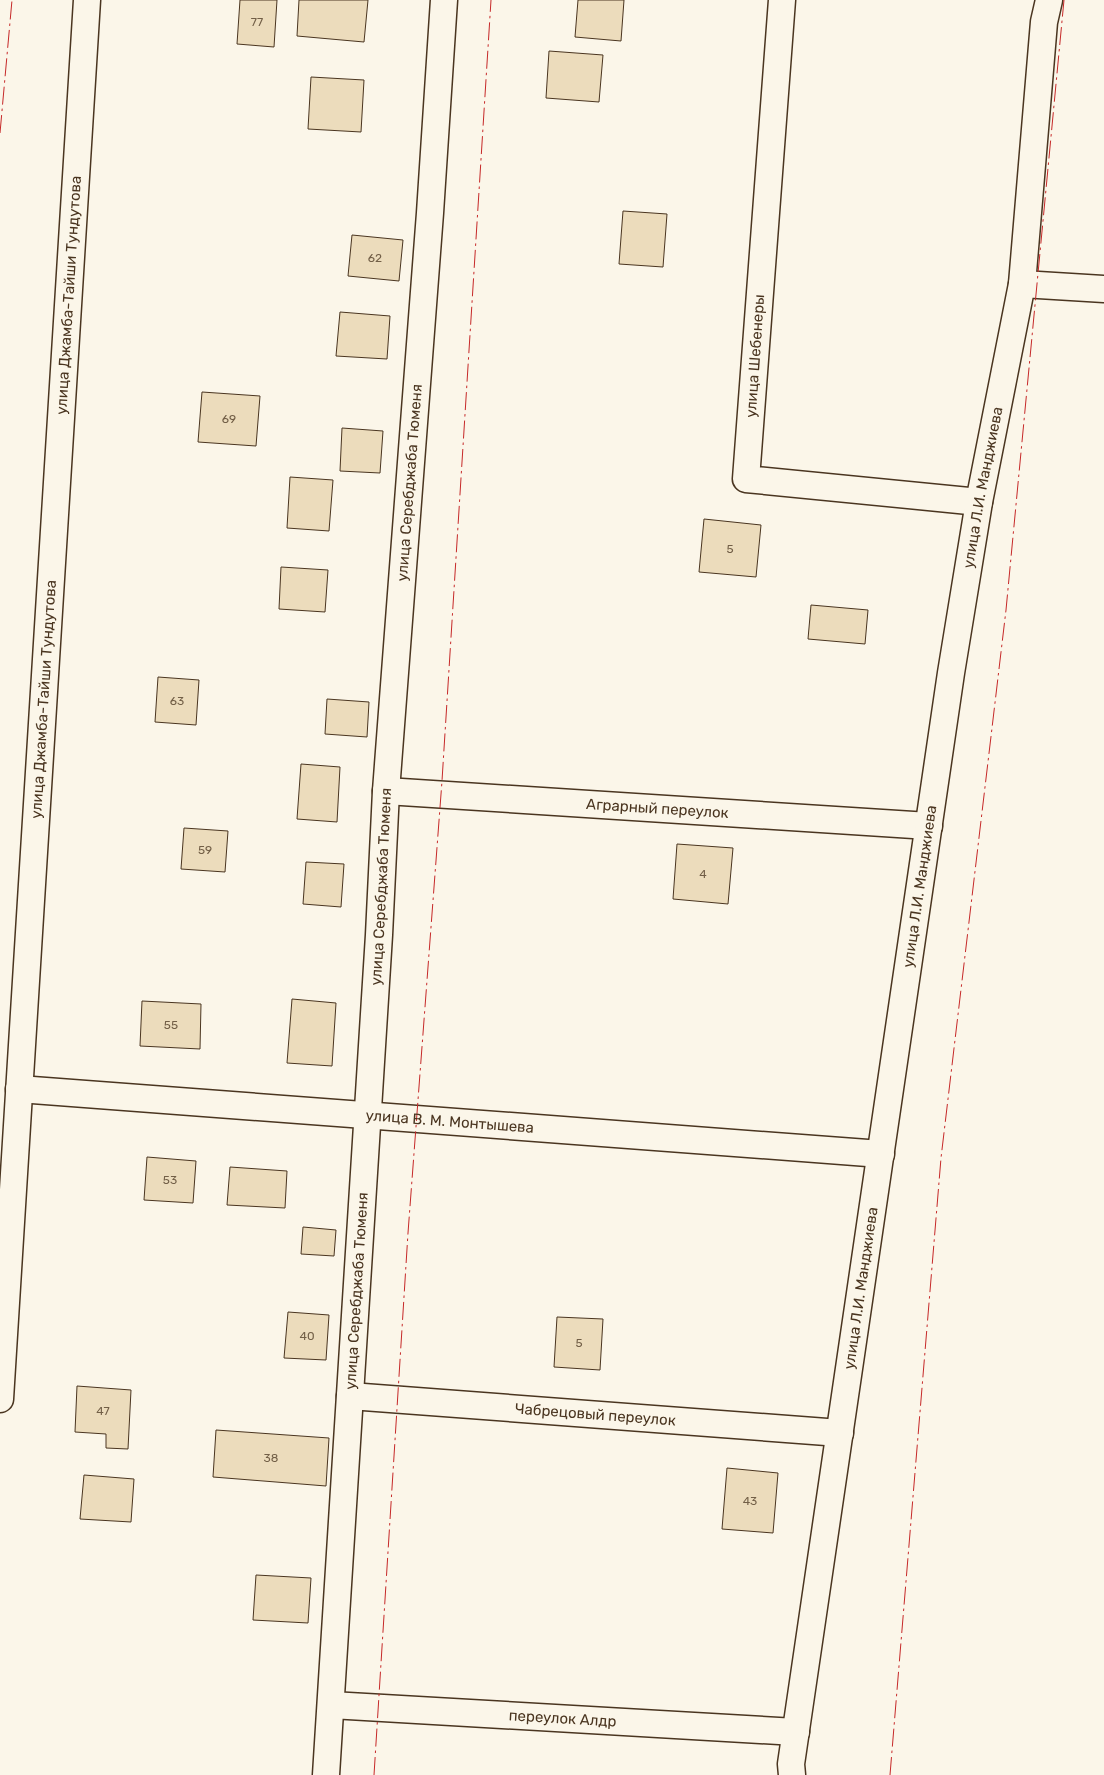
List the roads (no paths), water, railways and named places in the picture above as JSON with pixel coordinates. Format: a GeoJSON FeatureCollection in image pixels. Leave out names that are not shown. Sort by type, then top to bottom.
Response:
{"type":"FeatureCollection","features":[{"type":"Feature","properties":{"kind":"street","name":"улица Джамба-Тайши Тундутова"},"geometry":{"type":"LineString","coordinates":[[0,1399],[87,0]]}},
{"type":"Feature","properties":{"kind":"street","name":"улица Серебджаба Тюменя"},"geometry":{"type":"LineString","coordinates":[[326,1775],[380,934],[386,790],[430,212],[444,0]]}},
{"type":"Feature","properties":{"kind":"street","name":"улица Шебенеры"},"geometry":{"type":"LineString","coordinates":[[782,0],[746,479],[979,502]]}},
{"type":"Feature","properties":{"kind":"street","name":"улица Л.И. Манджиева"},"geometry":{"type":"LineString","coordinates":[[792,1775],[791,1764],[950,682],[979,502],[1022,284],[1044,22],[1049,0]]}},
{"type":"Feature","properties":{"kind":"street"},"geometry":{"type":"LineString","coordinates":[[1022,284],[1104,289]]}},
{"type":"Feature","properties":{"kind":"street","name":"Аграрный переулок"},"geometry":{"type":"LineString","coordinates":[[386,790],[929,826]]}},
{"type":"Feature","properties":{"kind":"street","name":"улица В. М. Монтышева"},"geometry":{"type":"LineString","coordinates":[[19,1089],[881,1154]]}},
{"type":"Feature","properties":{"kind":"street","name":"Чабрецовый переулок"},"geometry":{"type":"LineString","coordinates":[[350,1396],[840,1433]]}},
{"type":"Feature","properties":{"kind":"street","name":"переулок Алдр"},"geometry":{"type":"LineString","coordinates":[[331,1705],[796,1732]]}}]}
